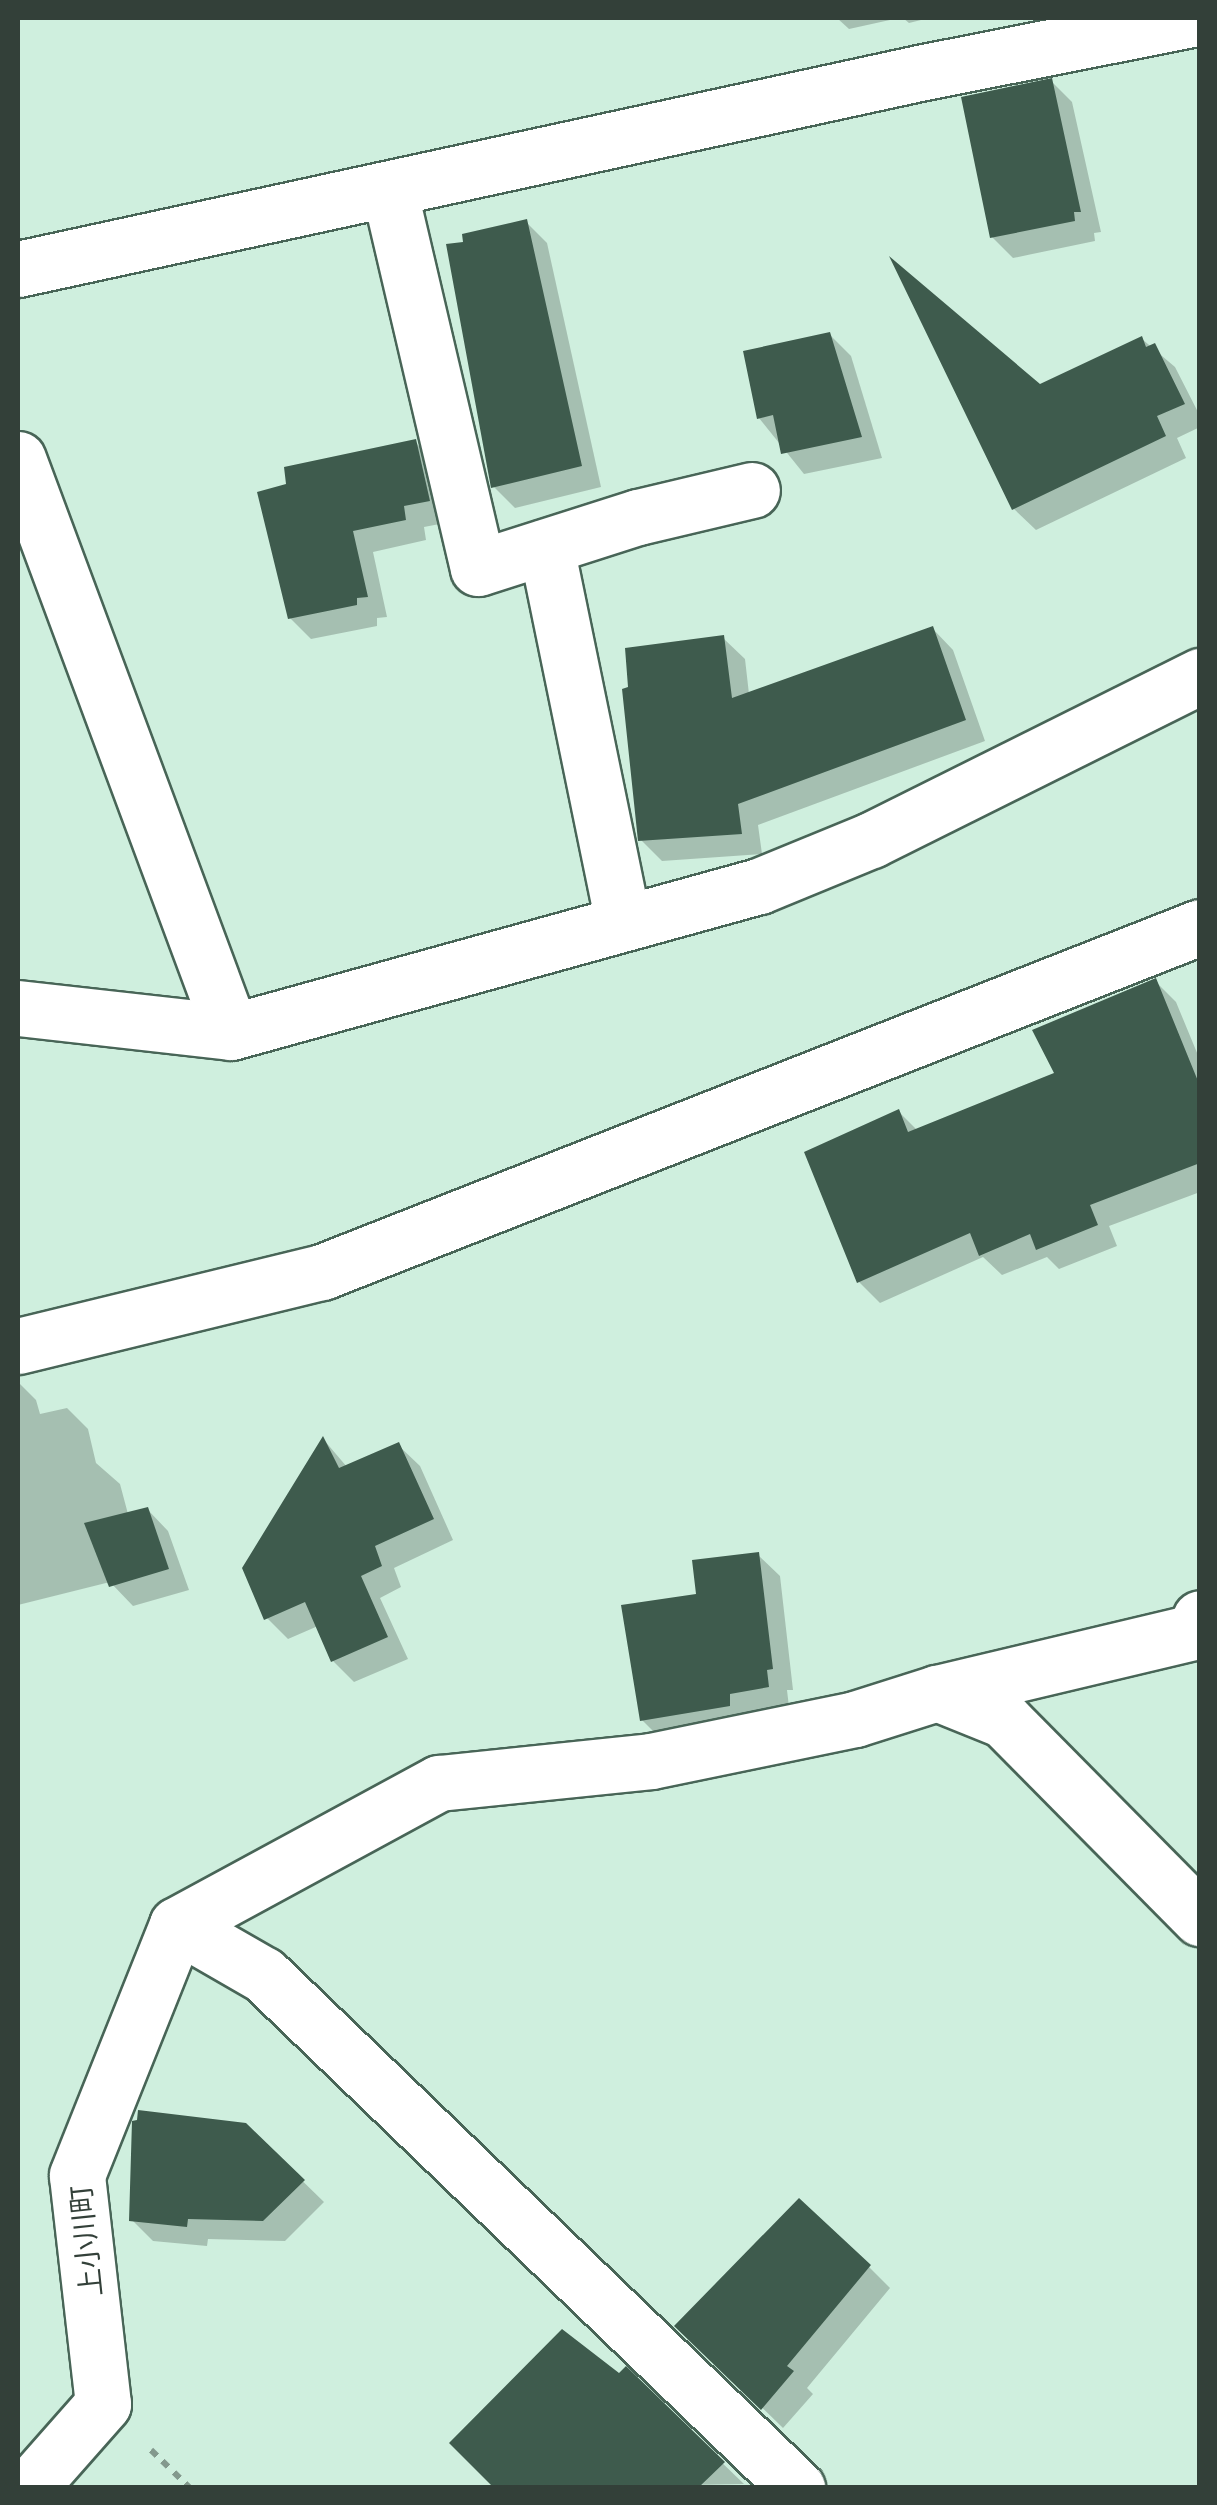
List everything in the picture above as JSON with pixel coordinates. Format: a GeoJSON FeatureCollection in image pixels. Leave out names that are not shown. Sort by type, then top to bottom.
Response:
{"type":"FeatureCollection","features":[{"type":"Feature","properties":{"kind":"street"},"geometry":{"type":"LineString","coordinates":[[18,270],[904,76],[1196,18]]}},
{"type":"Feature","properties":{"kind":"street"},"geometry":{"type":"LineString","coordinates":[[389,189],[478,568],[638,516],[752,490]]}},
{"type":"Feature","properties":{"kind":"street"},"geometry":{"type":"LineString","coordinates":[[18,458],[231,1032]]}},
{"type":"Feature","properties":{"kind":"street"},"geometry":{"type":"LineString","coordinates":[[546,546],[624,923]]}},
{"type":"Feature","properties":{"kind":"street"},"geometry":{"type":"LineString","coordinates":[[18,1008],[231,1032],[759,886],[870,840],[1200,676]]}},
{"type":"Feature","properties":{"kind":"street"},"geometry":{"type":"LineString","coordinates":[[18,1346],[322,1272],[1200,927]]}},
{"type":"Feature","properties":{"kind":"street"},"geometry":{"type":"LineString","coordinates":[[177,1925],[439,1783],[651,1761],[855,1719],[937,1693],[1198,1631],[1200,1618]]}},
{"type":"Feature","properties":{"kind":"street"},"geometry":{"type":"LineString","coordinates":[[937,1693],[1004,1720],[1200,1918]]}},
{"type":"Feature","properties":{"kind":"street"},"geometry":{"type":"LineString","coordinates":[[177,1925],[264,1976],[797,2488]]}},
{"type":"Feature","properties":{"kind":"street","name":"上小川町"},"geometry":{"type":"LineString","coordinates":[[29,2488],[104,2404],[77,2175],[177,1925]]}},
{"type":"Feature","properties":{"kind":"building"},"geometry":{"type":"Polygon","coordinates":[[[1052,78],[1081,212],[1074,212],[1075,221],[990,238],[961,97],[1052,78]]]}},
{"type":"Feature","properties":{"kind":"building"},"geometry":{"type":"Polygon","coordinates":[[[527,219],[582,466],[491,488],[446,244],[463,242],[462,234],[527,219]]]}},
{"type":"Feature","properties":{"kind":"building"},"geometry":{"type":"Polygon","coordinates":[[[889,256],[1040,384],[1142,336],[1146,347],[1155,343],[1185,404],[1157,416],[1166,436],[1012,510],[889,256]]]}},
{"type":"Feature","properties":{"kind":"building"},"geometry":{"type":"Polygon","coordinates":[[[830,332],[862,437],[781,454],[773,415],[757,419],[743,351],[830,332]]]}},
{"type":"Feature","properties":{"kind":"building"},"geometry":{"type":"Polygon","coordinates":[[[416,439],[430,501],[404,506],[406,520],[353,531],[368,597],[357,598],[357,605],[288,619],[257,492],[286,484],[284,467],[416,439]]]}},
{"type":"Feature","properties":{"kind":"building"},"geometry":{"type":"Polygon","coordinates":[[[933,626],[966,720],[738,804],[742,834],[638,841],[622,689],[628,687],[625,648],[724,635],[732,698],[933,626]]]}},
{"type":"Feature","properties":{"kind":"building"},"geometry":{"type":"Polygon","coordinates":[[[1156,978],[1200,1086],[1200,1163],[1090,1205],[1098,1225],[1036,1250],[1030,1234],[979,1256],[970,1233],[857,1283],[804,1152],[899,1109],[908,1132],[1054,1073],[1032,1030],[1156,978]]]}},
{"type":"Feature","properties":{"kind":"building"},"geometry":{"type":"Polygon","coordinates":[[[323,1436],[339,1468],[399,1442],[434,1519],[375,1546],[382,1566],[361,1576],[388,1637],[331,1662],[305,1602],[264,1620],[242,1568],[323,1436]]]}},
{"type":"Feature","properties":{"kind":"building"},"geometry":{"type":"Polygon","coordinates":[[[148,1507],[169,1569],[109,1587],[84,1523],[148,1507]]]}},
{"type":"Feature","properties":{"kind":"building"},"geometry":{"type":"Polygon","coordinates":[[[759,1552],[773,1669],[767,1670],[769,1687],[730,1694],[730,1706],[640,1721],[621,1605],[696,1594],[692,1560],[759,1552]]]}},
{"type":"Feature","properties":{"kind":"building"},"geometry":{"type":"Polygon","coordinates":[[[138,2110],[246,2123],[305,2180],[263,2221],[188,2219],[187,2227],[129,2221],[132,2121],[137,2120],[138,2110]]]}},
{"type":"Feature","properties":{"kind":"building"},"geometry":{"type":"Polygon","coordinates":[[[799,2198],[871,2265],[787,2366],[794,2371],[761,2410],[674,2326],[799,2198]]]}},
{"type":"Feature","properties":{"kind":"building"},"geometry":{"type":"Polygon","coordinates":[[[562,2329],[619,2373],[626,2366],[725,2462],[698,2488],[494,2488],[449,2443],[562,2329]]]}}]}
